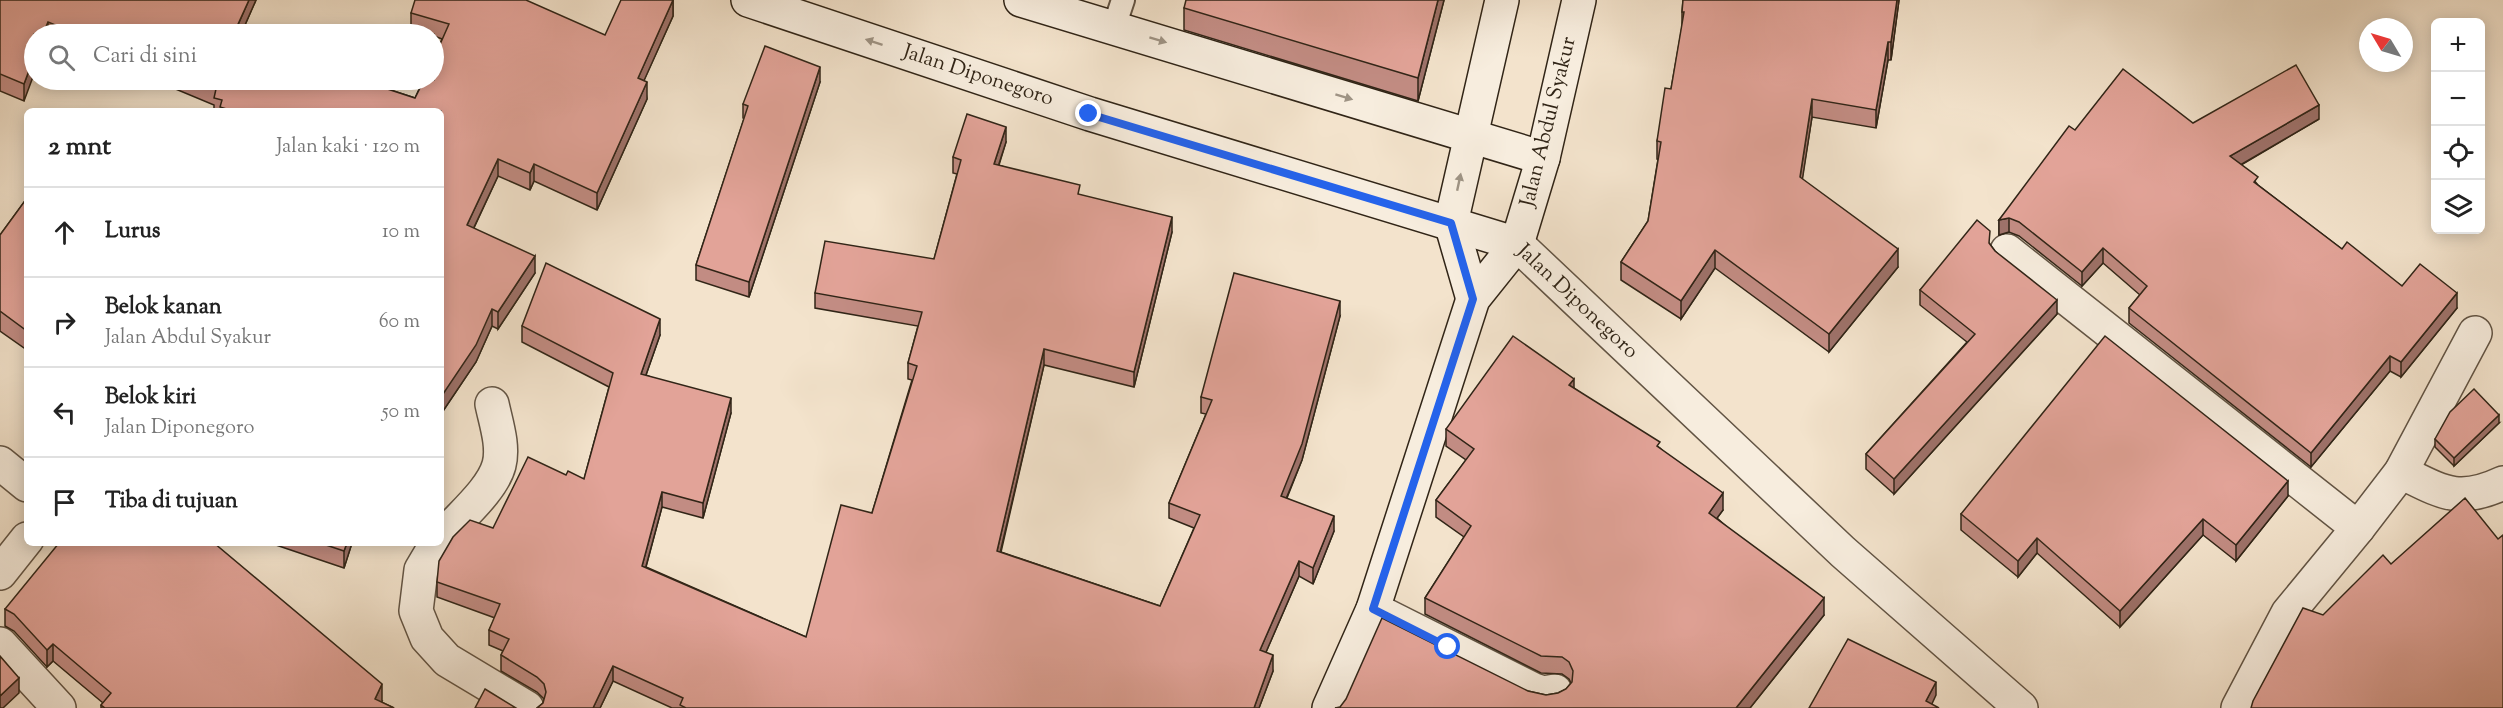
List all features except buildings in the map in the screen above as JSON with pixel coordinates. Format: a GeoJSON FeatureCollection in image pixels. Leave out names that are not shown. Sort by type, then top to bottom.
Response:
{"type":"FeatureCollection","features":[{"type":"Feature","properties":{"kind":"street","name":"Jalan Diponegoro"},"geometry":{"type":"LineString","coordinates":[[748,0],[1089,114],[1517,244],[1843,552],[2021,708]]}},
{"type":"Feature","properties":{"kind":"street"},"geometry":{"type":"LineString","coordinates":[[1021,0],[1118,14],[1469,135],[1543,158]]}},
{"type":"Feature","properties":{"kind":"street"},"geometry":{"type":"LineString","coordinates":[[1473,299],[1451,223],[1469,135],[1502,0]]}},
{"type":"Feature","properties":{"kind":"street","name":"Jalan Abdul Syakur"},"geometry":{"type":"LineString","coordinates":[[1329,708],[1373,609],[1473,299],[1517,244],[1543,158],[1579,0]]}},
{"type":"Feature","properties":{"kind":"street"},"geometry":{"type":"LineString","coordinates":[[2007,251],[2358,528]]}},
{"type":"Feature","properties":{"kind":"street"},"geometry":{"type":"LineString","coordinates":[[2238,708],[2288,613],[2401,472],[2475,333]]}},
{"type":"Feature","properties":{"kind":"street"},"geometry":{"type":"LineString","coordinates":[[444,536],[494,478],[500,463],[500,442],[492,404]]}},
{"type":"Feature","properties":{"kind":"street"},"geometry":{"type":"LineString","coordinates":[[0,463],[24,483]]}},
{"type":"Feature","properties":{"kind":"street"},"geometry":{"type":"LineString","coordinates":[[2401,472],[2436,489],[2457,495],[2471,495],[2503,483]]}},
{"type":"Feature","properties":{"kind":"street"},"geometry":{"type":"LineString","coordinates":[[0,573],[24,543]]}},
{"type":"Feature","properties":{"kind":"street"},"geometry":{"type":"LineString","coordinates":[[435,546],[421,570],[416,611],[427,638],[447,660],[527,708]]}},
{"type":"Feature","properties":{"kind":"street"},"geometry":{"type":"LineString","coordinates":[[1373,609],[1534,690],[1543,693],[1555,691]]}},
{"type":"Feature","properties":{"kind":"street"},"geometry":{"type":"LineString","coordinates":[[0,644],[59,708]]}},
{"type":"Feature","properties":{"kind":"route"},"geometry":{"type":"LineString","coordinates":[[1089,114],[1451,223],[1473,299],[1373,609],[1448,647]]}}]}
